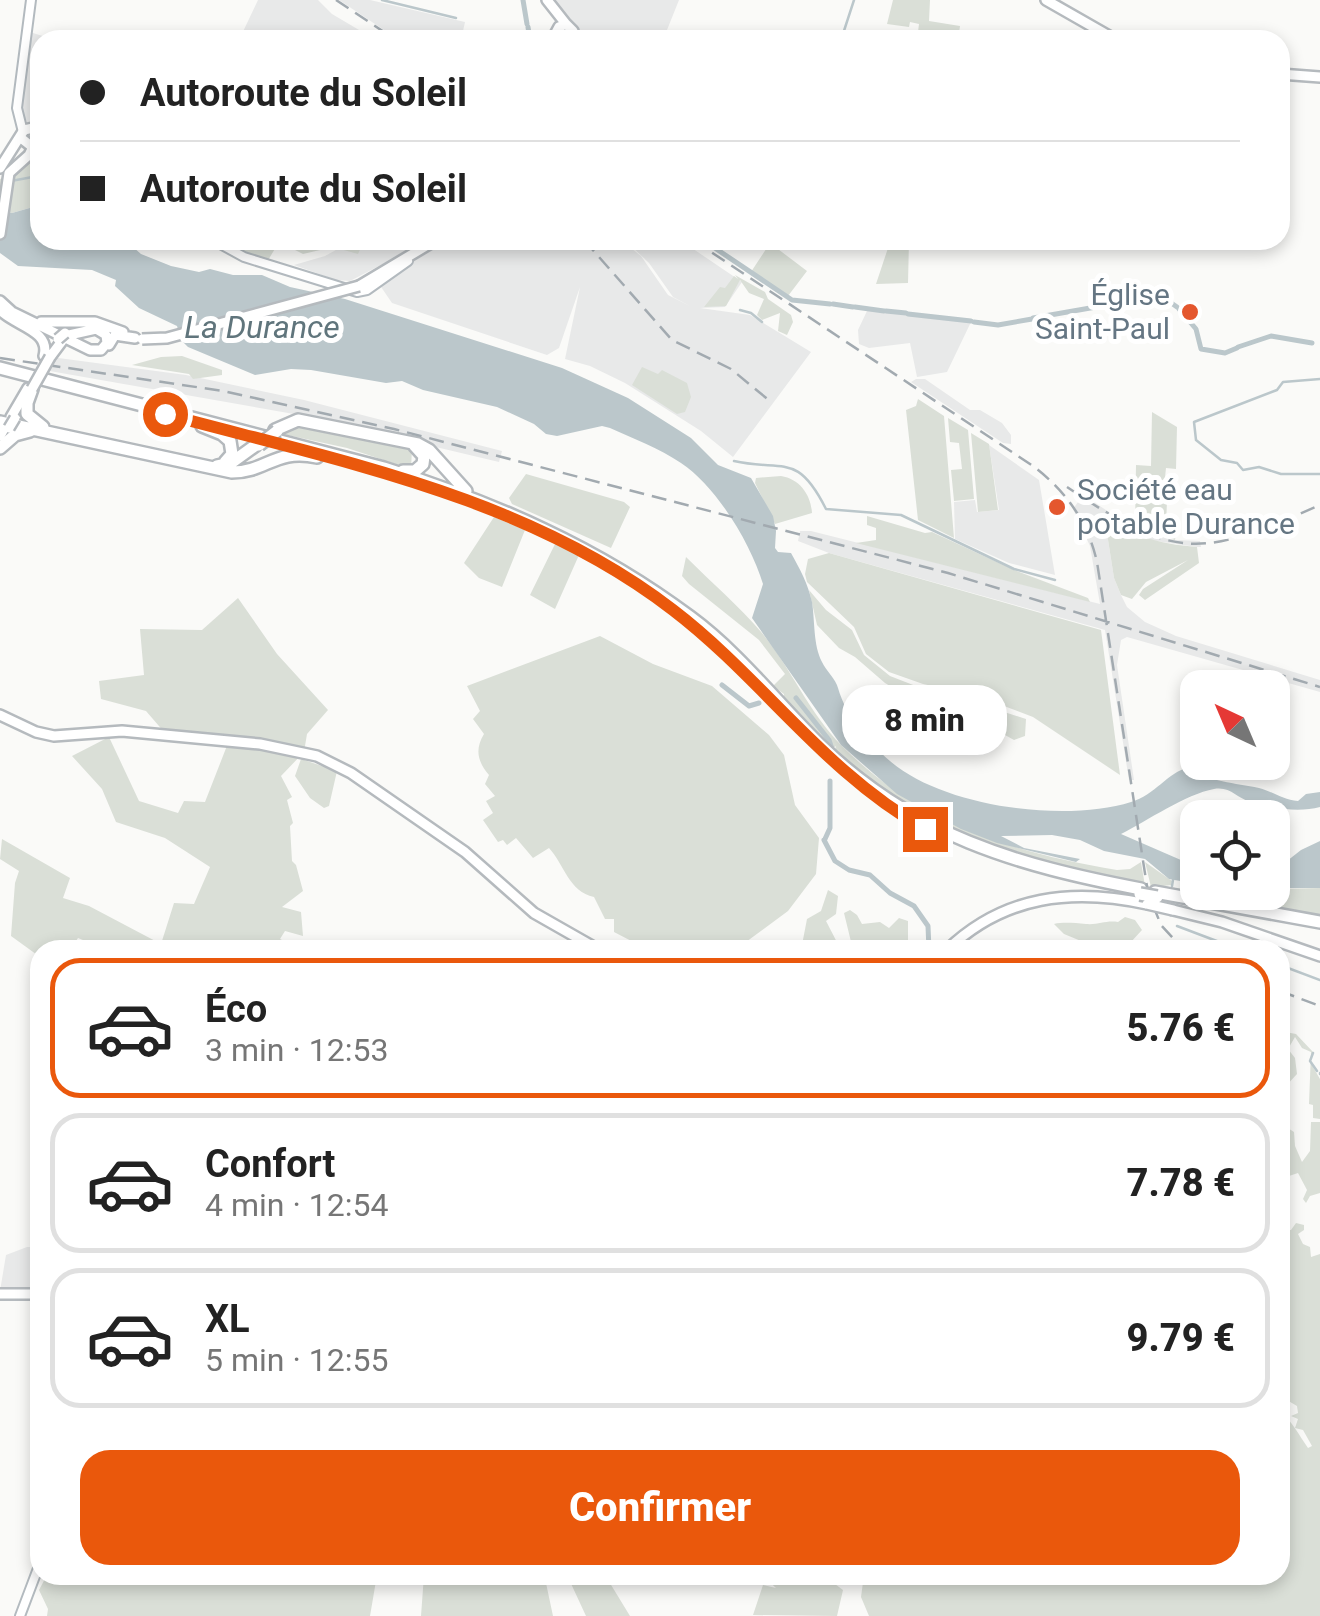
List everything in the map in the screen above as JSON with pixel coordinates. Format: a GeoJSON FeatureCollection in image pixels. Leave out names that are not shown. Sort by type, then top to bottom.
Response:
{"type":"FeatureCollection","features":[{"type":"Feature","properties":{"kind":"highway"},"geometry":{"type":"LineString","coordinates":[[0,370],[386,472],[547,534],[641,587],[714,644],[837,767],[883,803],[925,829],[1001,861],[1148,895],[1320,924]]}},
{"type":"Feature","properties":{"kind":"highway"},"geometry":{"type":"LineString","coordinates":[[0,370],[386,472],[510,513]]}},
{"type":"Feature","properties":{"kind":"highway"},"geometry":{"type":"LineString","coordinates":[[30,388],[29,418],[58,433]]}},
{"type":"Feature","properties":{"kind":"highway"},"geometry":{"type":"LineString","coordinates":[[165,414],[216,431],[230,441],[233,450],[225,462],[201,464]]}},
{"type":"Feature","properties":{"kind":"highway"},"geometry":{"type":"LineString","coordinates":[[276,430],[298,420],[418,444],[432,454],[459,486],[615,565],[694,620],[840,764],[908,814],[964,843],[1003,857],[1148,895]]}},
{"type":"Feature","properties":{"kind":"highway"},"geometry":{"type":"LineString","coordinates":[[5,425],[240,472],[280,456],[300,454],[386,472],[415,471],[423,464],[424,456],[410,444],[304,422],[276,430],[232,464],[201,464]]}},
{"type":"Feature","properties":{"kind":"highway"},"geometry":{"type":"LineString","coordinates":[[0,447],[20,432],[58,433]]}},
{"type":"Feature","properties":{"kind":"main road"},"geometry":{"type":"LineString","coordinates":[[30,137],[16,108],[31,0]]}},
{"type":"Feature","properties":{"kind":"main road"},"geometry":{"type":"LineString","coordinates":[[546,0],[573,30]]}},
{"type":"Feature","properties":{"kind":"main road"},"geometry":{"type":"LineString","coordinates":[[1046,0],[1098,30]]}},
{"type":"Feature","properties":{"kind":"main road"},"geometry":{"type":"LineString","coordinates":[[560,30],[564,24]]}},
{"type":"Feature","properties":{"kind":"main road"},"geometry":{"type":"LineString","coordinates":[[1290,75],[1320,78]]}},
{"type":"Feature","properties":{"kind":"main road"},"geometry":{"type":"LineString","coordinates":[[0,233],[4,172],[11,154],[30,140]]}},
{"type":"Feature","properties":{"kind":"main road"},"geometry":{"type":"LineString","coordinates":[[4,172],[20,162],[30,144]]}},
{"type":"Feature","properties":{"kind":"main road"},"geometry":{"type":"LineString","coordinates":[[230,250],[328,284],[364,291],[422,250]]}},
{"type":"Feature","properties":{"kind":"main road"},"geometry":{"type":"LineString","coordinates":[[1,311],[93,353],[104,351],[115,335],[167,338],[360,286],[420,250]]}},
{"type":"Feature","properties":{"kind":"main road"},"geometry":{"type":"LineString","coordinates":[[0,301],[12,312],[92,350],[106,346],[103,332],[84,329]]}},
{"type":"Feature","properties":{"kind":"main road"},"geometry":{"type":"LineString","coordinates":[[1,311],[43,338],[44,359]]}},
{"type":"Feature","properties":{"kind":"main road"},"geometry":{"type":"LineString","coordinates":[[29,319],[51,324],[95,322],[136,337]]}},
{"type":"Feature","properties":{"kind":"main road"},"geometry":{"type":"LineString","coordinates":[[0,447],[5,425],[62,336],[94,325],[136,337]]}},
{"type":"Feature","properties":{"kind":"main road"},"geometry":{"type":"LineString","coordinates":[[62,336],[100,328],[136,337]]}},
{"type":"Feature","properties":{"kind":"main road"},"geometry":{"type":"LineString","coordinates":[[0,715],[54,736],[122,731],[305,752],[340,767],[466,852],[534,912],[582,940]]}},
{"type":"Feature","properties":{"kind":"main road"},"geometry":{"type":"LineString","coordinates":[[959,940],[1012,906],[1054,896],[1090,895],[1148,895],[1174,910],[1275,940]]}},
{"type":"Feature","properties":{"kind":"main road"},"geometry":{"type":"LineString","coordinates":[[1290,945],[1320,956]]}},
{"type":"Feature","properties":{"kind":"main road"},"geometry":{"type":"LineString","coordinates":[[0,1294],[30,1294]]}},
{"type":"Feature","properties":{"kind":"main road"},"geometry":{"type":"LineString","coordinates":[[20,1616],[32,1585]]}},
{"type":"Feature","properties":{"kind":"shaded area"},"geometry":{"type":"Polygon","coordinates":[[[258,0],[318,0],[332,14],[359,30],[244,30],[258,0]]]}},
{"type":"Feature","properties":{"kind":"shaded area"},"geometry":{"type":"Polygon","coordinates":[[[339,0],[370,0],[465,22],[463,30],[384,30],[339,0]]]}},
{"type":"Feature","properties":{"kind":"shaded area"},"geometry":{"type":"Polygon","coordinates":[[[550,0],[679,0],[667,30],[574,30],[550,0]]]}},
{"type":"Feature","properties":{"kind":"shaded area"},"geometry":{"type":"Polygon","coordinates":[[[893,0],[930,0],[929,21],[960,26],[959,30],[918,30],[919,24],[910,22],[909,27],[887,24],[893,0]]]}},
{"type":"Feature","properties":{"kind":"shaded area"},"geometry":{"type":"Polygon","coordinates":[[[30,32],[30,127],[22,113],[30,32]]]}},
{"type":"Feature","properties":{"kind":"shaded area"},"geometry":{"type":"Polygon","coordinates":[[[30,162],[30,208],[12,213],[0,211],[0,179],[30,162]]]}},
{"type":"Feature","properties":{"kind":"shaded area"},"geometry":{"type":"Polygon","coordinates":[[[234,250],[274,250],[267,262],[234,250]]]}},
{"type":"Feature","properties":{"kind":"shaded area"},"geometry":{"type":"Polygon","coordinates":[[[336,250],[410,250],[350,281],[294,265],[336,250]]]}},
{"type":"Feature","properties":{"kind":"shaded area"},"geometry":{"type":"Polygon","coordinates":[[[428,250],[634,250],[668,295],[690,306],[673,297],[649,263],[635,250],[695,250],[742,282],[725,307],[700,308],[750,315],[811,352],[733,457],[701,431],[625,383],[565,359],[580,287],[559,348],[547,355],[392,303],[379,284],[428,250]]]}},
{"type":"Feature","properties":{"kind":"shaded area"},"geometry":{"type":"Polygon","coordinates":[[[765,250],[779,250],[807,271],[788,296],[751,272],[765,250]]]}},
{"type":"Feature","properties":{"kind":"shaded area"},"geometry":{"type":"Polygon","coordinates":[[[887,250],[909,250],[908,283],[876,284],[887,250]]]}},
{"type":"Feature","properties":{"kind":"shaded area"},"geometry":{"type":"Polygon","coordinates":[[[735,275],[765,292],[768,299],[791,315],[793,322],[787,335],[778,331],[780,313],[762,320],[757,315],[764,299],[749,293],[740,280],[726,306],[704,307],[720,287],[725,288],[734,276],[738,279],[735,275]]]}},
{"type":"Feature","properties":{"kind":"shaded area"},"geometry":{"type":"Polygon","coordinates":[[[867,311],[971,322],[947,372],[917,377],[910,343],[869,348],[859,344],[858,330],[867,311]]]}},
{"type":"Feature","properties":{"kind":"shaded area"},"geometry":{"type":"Polygon","coordinates":[[[182,356],[222,370],[222,375],[193,379],[189,374],[132,365],[161,357],[182,356]]]}},
{"type":"Feature","properties":{"kind":"shaded area"},"geometry":{"type":"Polygon","coordinates":[[[51,357],[186,375],[304,400],[502,451],[499,462],[305,416],[44,370],[51,357]]]}},
{"type":"Feature","properties":{"kind":"shaded area"},"geometry":{"type":"Polygon","coordinates":[[[642,367],[658,374],[662,370],[687,383],[691,397],[685,412],[677,414],[632,385],[642,367]]]}},
{"type":"Feature","properties":{"kind":"shaded area"},"geometry":{"type":"Polygon","coordinates":[[[925,379],[970,410],[980,410],[1002,423],[1011,435],[1011,444],[1003,443],[911,382],[925,379]]]}},
{"type":"Feature","properties":{"kind":"shaded area"},"geometry":{"type":"Polygon","coordinates":[[[918,399],[944,416],[954,538],[918,520],[906,410],[916,406],[918,399]]]}},
{"type":"Feature","properties":{"kind":"shaded area"},"geometry":{"type":"Polygon","coordinates":[[[1152,412],[1177,427],[1176,469],[1166,468],[1163,497],[1167,501],[1166,525],[1176,533],[1175,540],[1135,528],[1136,465],[1151,466],[1152,412]]]}},
{"type":"Feature","properties":{"kind":"shaded area"},"geometry":{"type":"Polygon","coordinates":[[[948,418],[968,430],[974,499],[954,501],[951,470],[962,469],[959,443],[950,442],[948,418]]]}},
{"type":"Feature","properties":{"kind":"shaded area"},"geometry":{"type":"Polygon","coordinates":[[[296,424],[412,449],[411,469],[347,448],[278,433],[296,424]]]}},
{"type":"Feature","properties":{"kind":"shaded area"},"geometry":{"type":"Polygon","coordinates":[[[971,433],[989,444],[998,510],[978,512],[971,433]]]}},
{"type":"Feature","properties":{"kind":"shaded area"},"geometry":{"type":"Polygon","coordinates":[[[989,445],[1039,480],[1055,575],[1009,563],[955,539],[954,502],[975,500],[977,512],[999,510],[989,445]]]}},
{"type":"Feature","properties":{"kind":"shaded area"},"geometry":{"type":"Polygon","coordinates":[[[526,474],[630,507],[611,548],[512,504],[509,498],[526,474]]]}},
{"type":"Feature","properties":{"kind":"shaded area"},"geometry":{"type":"Polygon","coordinates":[[[781,476],[803,489],[812,513],[775,524],[755,483],[756,478],[781,476]]]}},
{"type":"Feature","properties":{"kind":"shaded area"},"geometry":{"type":"Polygon","coordinates":[[[1083,495],[1135,529],[1175,540],[1200,541],[1201,547],[1149,540],[1119,528],[1098,512],[1106,527],[1114,578],[1127,607],[1145,622],[1176,636],[1287,670],[1243,670],[1127,637],[1121,640],[1117,665],[1134,780],[1129,780],[1105,630],[798,541],[800,531],[811,531],[1100,604],[1090,546],[1073,509],[1083,495]]]}},
{"type":"Feature","properties":{"kind":"shaded area"},"geometry":{"type":"Polygon","coordinates":[[[1098,512],[1145,537],[1197,547],[1199,563],[1145,600],[1139,595],[1143,589],[1188,560],[1146,582],[1132,599],[1121,595],[1114,578],[1106,527],[1098,512]]]}},
{"type":"Feature","properties":{"kind":"shaded area"},"geometry":{"type":"Polygon","coordinates":[[[867,516],[932,532],[1090,602],[856,543],[876,540],[876,528],[867,525],[867,516]]]}},
{"type":"Feature","properties":{"kind":"shaded area"},"geometry":{"type":"Polygon","coordinates":[[[494,517],[525,530],[502,587],[479,578],[464,563],[494,517]]]}},
{"type":"Feature","properties":{"kind":"shaded area"},"geometry":{"type":"Polygon","coordinates":[[[556,542],[579,555],[555,609],[530,595],[556,542]]]}},
{"type":"Feature","properties":{"kind":"shaded area"},"geometry":{"type":"Polygon","coordinates":[[[829,553],[1101,630],[1120,775],[1033,717],[975,695],[889,672],[866,654],[854,627],[807,582],[808,559],[829,553]]]}},
{"type":"Feature","properties":{"kind":"shaded area"},"geometry":{"type":"Polygon","coordinates":[[[686,557],[762,633],[830,733],[903,796],[969,831],[1040,854],[1117,870],[1130,869],[1141,862],[1145,886],[1026,860],[915,814],[834,753],[836,746],[831,750],[783,702],[784,694],[773,686],[785,674],[759,640],[682,576],[686,557]]]}},
{"type":"Feature","properties":{"kind":"shaded area"},"geometry":{"type":"Polygon","coordinates":[[[809,590],[826,610],[852,630],[864,655],[890,676],[1026,719],[1025,736],[1014,740],[946,702],[907,696],[885,683],[839,648],[817,625],[809,590]]]}},
{"type":"Feature","properties":{"kind":"shaded area"},"geometry":{"type":"Polygon","coordinates":[[[238,598],[277,654],[328,710],[307,734],[304,752],[281,776],[292,797],[287,800],[293,823],[292,861],[303,891],[282,907],[301,912],[303,936],[285,931],[282,940],[162,940],[174,903],[194,904],[210,867],[165,838],[116,822],[102,789],[72,756],[109,737],[139,801],[178,813],[184,801],[205,802],[230,738],[165,733],[146,711],[101,699],[99,681],[144,675],[140,629],[202,630],[238,598]]]}},
{"type":"Feature","properties":{"kind":"shaded area"},"geometry":{"type":"Polygon","coordinates":[[[600,636],[653,664],[712,686],[769,735],[784,755],[795,805],[819,838],[816,874],[788,911],[749,940],[629,940],[614,932],[614,919],[605,919],[594,897],[573,884],[549,848],[533,858],[516,838],[507,845],[503,840],[498,842],[483,820],[493,813],[486,801],[495,796],[485,784],[489,775],[478,750],[484,734],[473,719],[480,711],[467,686],[600,636]]]}},
{"type":"Feature","properties":{"kind":"shaded area"},"geometry":{"type":"Polygon","coordinates":[[[1290,671],[1320,680],[1320,692],[1290,683],[1290,671]]]}},
{"type":"Feature","properties":{"kind":"shaded area"},"geometry":{"type":"Polygon","coordinates":[[[301,759],[337,771],[329,806],[324,808],[310,798],[295,776],[301,759]]]}},
{"type":"Feature","properties":{"kind":"shaded area"},"geometry":{"type":"Polygon","coordinates":[[[2,839],[70,878],[63,898],[89,906],[153,940],[30,940],[30,950],[11,936],[19,871],[0,859],[2,839]]]}},
{"type":"Feature","properties":{"kind":"shaded area"},"geometry":{"type":"Polygon","coordinates":[[[1145,862],[1172,881],[1171,885],[1163,886],[1180,889],[1180,893],[1151,887],[1145,862]]]}},
{"type":"Feature","properties":{"kind":"shaded area"},"geometry":{"type":"Polygon","coordinates":[[[1320,888],[1320,915],[1290,909],[1290,889],[1320,888]]]}},
{"type":"Feature","properties":{"kind":"shaded area"},"geometry":{"type":"Polygon","coordinates":[[[828,890],[838,896],[836,914],[826,921],[836,940],[803,940],[807,919],[821,911],[828,890]]]}},
{"type":"Feature","properties":{"kind":"shaded area"},"geometry":{"type":"Polygon","coordinates":[[[850,910],[862,924],[880,922],[889,928],[899,918],[908,921],[908,940],[851,940],[844,913],[850,910]]]}},
{"type":"Feature","properties":{"kind":"shaded area"},"geometry":{"type":"Polygon","coordinates":[[[1125,917],[1135,920],[1142,930],[1133,940],[1079,940],[1054,924],[1091,924],[1118,922],[1125,917]]]}},
{"type":"Feature","properties":{"kind":"shaded area"},"geometry":{"type":"Polygon","coordinates":[[[1290,1033],[1296,1034],[1313,1052],[1311,1060],[1311,1052],[1302,1048],[1295,1037],[1290,1046],[1290,1033]]]}},
{"type":"Feature","properties":{"kind":"shaded area"},"geometry":{"type":"Polygon","coordinates":[[[1290,1052],[1295,1058],[1297,1074],[1290,1082],[1290,1052]]]}},
{"type":"Feature","properties":{"kind":"shaded area"},"geometry":{"type":"Polygon","coordinates":[[[1311,1063],[1320,1079],[1320,1119],[1313,1118],[1313,1105],[1309,1104],[1311,1063]]]}},
{"type":"Feature","properties":{"kind":"shaded area"},"geometry":{"type":"Polygon","coordinates":[[[1311,1122],[1320,1122],[1320,1193],[1310,1196],[1306,1203],[1303,1199],[1307,1190],[1298,1173],[1290,1176],[1290,1129],[1302,1162],[1310,1151],[1311,1122]]]}},
{"type":"Feature","properties":{"kind":"shaded area"},"geometry":{"type":"Polygon","coordinates":[[[1296,1223],[1304,1225],[1298,1234],[1303,1244],[1310,1247],[1311,1257],[1320,1254],[1320,1616],[869,1616],[861,1597],[863,1585],[1290,1585],[1290,1422],[1308,1448],[1312,1446],[1303,1430],[1295,1428],[1298,1419],[1291,1416],[1298,1413],[1297,1406],[1290,1402],[1291,1230],[1296,1223]]]}},
{"type":"Feature","properties":{"kind":"shaded area"},"geometry":{"type":"Polygon","coordinates":[[[30,1247],[30,1291],[0,1291],[6,1255],[30,1247]]]}},
{"type":"Feature","properties":{"kind":"shaded area"},"geometry":{"type":"Polygon","coordinates":[[[42,1585],[375,1585],[370,1616],[47,1616],[48,1609],[39,1590],[42,1585]]]}},
{"type":"Feature","properties":{"kind":"shaded area"},"geometry":{"type":"Polygon","coordinates":[[[423,1585],[546,1585],[553,1616],[421,1616],[423,1585]]]}},
{"type":"Feature","properties":{"kind":"shaded area"},"geometry":{"type":"Polygon","coordinates":[[[572,1585],[611,1585],[630,1616],[586,1616],[572,1585]]]}},
{"type":"Feature","properties":{"kind":"shaded area"},"geometry":{"type":"Polygon","coordinates":[[[763,1585],[776,1588],[773,1585],[836,1585],[843,1590],[837,1616],[753,1615],[763,1585]]]}},
{"type":"Feature","properties":{"kind":"water","name":"La Durance"},"geometry":{"type":"Polygon","coordinates":[[[30,208],[30,250],[136,250],[171,266],[199,272],[210,269],[233,275],[262,275],[290,287],[345,299],[562,368],[628,398],[691,438],[718,465],[751,478],[773,516],[775,548],[791,553],[806,583],[819,655],[858,728],[890,761],[941,790],[1006,807],[1073,811],[1131,802],[1180,771],[1180,780],[1219,780],[1298,801],[1306,794],[1320,792],[1320,807],[1290,809],[1290,800],[1246,800],[1225,789],[1214,789],[1180,800],[1121,834],[1180,860],[1180,881],[1169,879],[1145,859],[1104,851],[1080,840],[1052,835],[1001,836],[1024,848],[1080,859],[1076,862],[997,843],[961,829],[897,794],[841,745],[752,618],[763,584],[741,534],[720,501],[681,463],[610,428],[602,426],[557,436],[546,434],[497,407],[423,390],[402,381],[386,383],[291,369],[255,375],[188,347],[177,326],[139,308],[115,286],[116,280],[92,270],[18,266],[0,253],[0,211],[12,213],[30,208]]]}},
{"type":"Feature","properties":{"kind":"water"},"geometry":{"type":"Polygon","coordinates":[[[1320,841],[1320,888],[1290,888],[1290,859],[1320,841]]]}},
{"type":"Feature","properties":{"kind":"waterway"},"geometry":{"type":"LineString","coordinates":[[382,0],[456,18]]}},
{"type":"Feature","properties":{"kind":"waterway"},"geometry":{"type":"LineString","coordinates":[[523,0],[527,24]]}},
{"type":"Feature","properties":{"kind":"waterway"},"geometry":{"type":"LineString","coordinates":[[844,30],[854,0]]}},
{"type":"Feature","properties":{"kind":"waterway"},"geometry":{"type":"LineString","coordinates":[[11,181],[30,177]]}},
{"type":"Feature","properties":{"kind":"waterway"},"geometry":{"type":"LineString","coordinates":[[718,250],[792,300],[830,304]]}},
{"type":"Feature","properties":{"kind":"waterway"},"geometry":{"type":"LineString","coordinates":[[1108,304],[1142,290],[1177,307]]}},
{"type":"Feature","properties":{"kind":"waterway"},"geometry":{"type":"LineString","coordinates":[[833,304],[853,307]]}},
{"type":"Feature","properties":{"kind":"waterway"},"geometry":{"type":"LineString","coordinates":[[855,307],[884,311]]}},
{"type":"Feature","properties":{"kind":"waterway"},"geometry":{"type":"LineString","coordinates":[[1033,318],[1096,307]]}},
{"type":"Feature","properties":{"kind":"waterway"},"geometry":{"type":"LineString","coordinates":[[1179,309],[1196,329],[1201,349],[1225,353],[1237,348]]}},
{"type":"Feature","properties":{"kind":"waterway"},"geometry":{"type":"LineString","coordinates":[[740,310],[762,322]]}},
{"type":"Feature","properties":{"kind":"waterway"},"geometry":{"type":"LineString","coordinates":[[886,311],[906,313]]}},
{"type":"Feature","properties":{"kind":"waterway"},"geometry":{"type":"LineString","coordinates":[[908,314],[971,321]]}},
{"type":"Feature","properties":{"kind":"waterway"},"geometry":{"type":"LineString","coordinates":[[974,322],[998,325],[1032,319]]}},
{"type":"Feature","properties":{"kind":"waterway"},"geometry":{"type":"LineString","coordinates":[[1238,347],[1271,336],[1312,343]]}},
{"type":"Feature","properties":{"kind":"waterway"},"geometry":{"type":"LineString","coordinates":[[1320,379],[1283,382],[1277,390],[1194,422],[1196,440],[1221,460],[1237,463],[1243,470],[1259,467],[1281,474],[1320,474]]}},
{"type":"Feature","properties":{"kind":"waterway"},"geometry":{"type":"LineString","coordinates":[[734,461],[788,467],[806,479],[826,509],[901,515],[1014,569],[1055,580]]}},
{"type":"Feature","properties":{"kind":"waterway"},"geometry":{"type":"LineString","coordinates":[[722,685],[749,706],[759,703]]}},
{"type":"Feature","properties":{"kind":"waterway"},"geometry":{"type":"LineString","coordinates":[[796,698],[829,740],[833,752]]}},
{"type":"Feature","properties":{"kind":"waterway"},"geometry":{"type":"LineString","coordinates":[[825,839],[830,828],[830,781]]}},
{"type":"Feature","properties":{"kind":"waterway"},"geometry":{"type":"LineString","coordinates":[[824,840],[835,861],[849,870],[870,875],[890,893],[914,906],[928,926],[929,940]]}},
{"type":"Feature","properties":{"kind":"waterway"},"geometry":{"type":"LineString","coordinates":[[1172,886],[1173,880]]}},
{"type":"Feature","properties":{"kind":"waterway"},"geometry":{"type":"LineString","coordinates":[[1177,926],[1214,940]]}},
{"type":"Feature","properties":{"kind":"waterway"},"geometry":{"type":"LineString","coordinates":[[1290,969],[1320,980]]}},
{"type":"Feature","properties":{"kind":"waterway"},"geometry":{"type":"LineString","coordinates":[[1313,1053],[1310,1061],[1317,1071]]}},
{"type":"Feature","properties":{"kind":"railway"},"geometry":{"type":"LineString","coordinates":[[336,0],[381,30]]}},
{"type":"Feature","properties":{"kind":"railway"},"geometry":{"type":"LineString","coordinates":[[593,250],[672,340],[731,369],[771,402]]}},
{"type":"Feature","properties":{"kind":"railway"},"geometry":{"type":"LineString","coordinates":[[708,250],[1033,466],[1074,508],[1097,562],[1148,893],[1161,925],[1175,940]]}},
{"type":"Feature","properties":{"kind":"railway"},"geometry":{"type":"LineString","coordinates":[[0,358],[223,391],[394,429],[948,573],[1320,687]]}},
{"type":"Feature","properties":{"kind":"railway"},"geometry":{"type":"LineString","coordinates":[[1067,487],[1136,528],[1190,544],[1245,535],[1320,505]]}},
{"type":"Feature","properties":{"kind":"railway"},"geometry":{"type":"LineString","coordinates":[[1290,995],[1320,1006]]}},
{"type":"Feature","properties":{"kind":"place","name":"Église Saint-Paul"},"geometry":{"type":"Point","coordinates":[1190,312]}},
{"type":"Feature","properties":{"kind":"place","name":"Société eau potable Durance"},"geometry":{"type":"Point","coordinates":[1057,507]}},
{"type":"Feature","properties":{"kind":"route"},"geometry":{"type":"LineString","coordinates":[[165,414],[333,458],[447,494],[583,552],[671,608],[727,656],[837,767],[925,829]]}}]}
